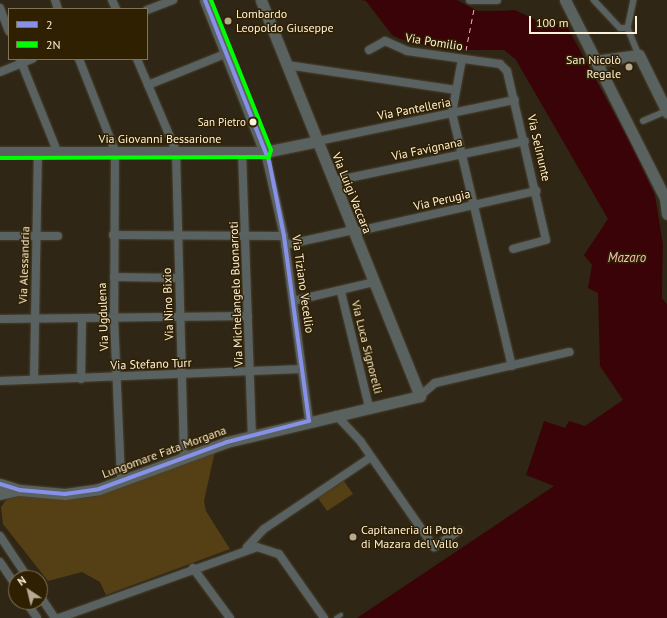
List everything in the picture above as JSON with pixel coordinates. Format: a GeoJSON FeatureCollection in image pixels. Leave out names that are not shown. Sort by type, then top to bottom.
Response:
{"type":"FeatureCollection","features":[{"type":"Feature","properties":{"kind":"main road"},"geometry":{"type":"LineString","coordinates":[[205,0],[225,54],[265,152]]}},
{"type":"Feature","properties":{"kind":"main road","name":"Via Luigi Vaccara"},"geometry":{"type":"LineString","coordinates":[[261,0],[420,396]]}},
{"type":"Feature","properties":{"kind":"main road"},"geometry":{"type":"LineString","coordinates":[[565,0],[665,198],[667,214]]}},
{"type":"Feature","properties":{"kind":"main road"},"geometry":{"type":"LineString","coordinates":[[596,61],[639,55],[667,111]]}},
{"type":"Feature","properties":{"kind":"main road","name":"Via Giovanni Bessarione"},"geometry":{"type":"LineString","coordinates":[[265,152],[318,141]]}},
{"type":"Feature","properties":{"kind":"main road","name":"Lungomare Fata Morgana"},"geometry":{"type":"LineString","coordinates":[[20,490],[72,493],[121,481],[184,456],[252,435],[420,396]]}},
{"type":"Feature","properties":{"kind":"main road"},"geometry":{"type":"LineString","coordinates":[[0,484],[20,490]]}},
{"type":"Feature","properties":{"kind":"main road"},"geometry":{"type":"LineString","coordinates":[[0,494],[20,490]]}},
{"type":"Feature","properties":{"kind":"street"},"geometry":{"type":"LineString","coordinates":[[148,10],[173,0]]}},
{"type":"Feature","properties":{"kind":"street"},"geometry":{"type":"LineString","coordinates":[[470,0],[497,0]]}},
{"type":"Feature","properties":{"kind":"street"},"geometry":{"type":"LineString","coordinates":[[594,0],[620,28],[628,28]]}},
{"type":"Feature","properties":{"kind":"street"},"geometry":{"type":"LineString","coordinates":[[634,0],[628,28],[639,55]]}},
{"type":"Feature","properties":{"kind":"street"},"geometry":{"type":"LineString","coordinates":[[0,8],[8,28]]}},
{"type":"Feature","properties":{"kind":"street","name":"Via Pomilio"},"geometry":{"type":"LineString","coordinates":[[369,50],[385,41],[407,51],[500,64]]}},
{"type":"Feature","properties":{"kind":"street"},"geometry":{"type":"LineString","coordinates":[[148,85],[225,54]]}},
{"type":"Feature","properties":{"kind":"street"},"geometry":{"type":"LineString","coordinates":[[462,59],[452,113],[472,205],[512,366]]}},
{"type":"Feature","properties":{"kind":"street"},"geometry":{"type":"LineString","coordinates":[[79,60],[115,151]]}},
{"type":"Feature","properties":{"kind":"street"},"geometry":{"type":"LineString","coordinates":[[137,60],[176,151]]}},
{"type":"Feature","properties":{"kind":"street"},"geometry":{"type":"LineString","coordinates":[[0,72],[21,61],[57,151]]}},
{"type":"Feature","properties":{"kind":"street","name":"Via Selinunte"},"geometry":{"type":"LineString","coordinates":[[500,64],[510,78],[546,240],[513,249]]}},
{"type":"Feature","properties":{"kind":"street"},"geometry":{"type":"LineString","coordinates":[[287,65],[456,90]]}},
{"type":"Feature","properties":{"kind":"street","name":"Via Pantelleria"},"geometry":{"type":"LineString","coordinates":[[318,141],[515,100]]}},
{"type":"Feature","properties":{"kind":"street"},"geometry":{"type":"LineString","coordinates":[[643,121],[667,111]]}},
{"type":"Feature","properties":{"kind":"street","name":"Via Favignana"},"geometry":{"type":"LineString","coordinates":[[334,181],[525,141]]}},
{"type":"Feature","properties":{"kind":"street","name":"Via Giovanni Bessarione"},"geometry":{"type":"LineString","coordinates":[[1,150],[38,152],[265,152]]}},
{"type":"Feature","properties":{"kind":"street","name":"Via Ugdulena"},"geometry":{"type":"LineString","coordinates":[[115,151],[113,235],[114,318],[121,481]]}},
{"type":"Feature","properties":{"kind":"street","name":"Via Nino Bixio"},"geometry":{"type":"LineString","coordinates":[[176,151],[178,278],[183,375],[184,456]]}},
{"type":"Feature","properties":{"kind":"street","name":"Via Alessandria"},"geometry":{"type":"LineString","coordinates":[[34,380],[38,236],[38,152]]}},
{"type":"Feature","properties":{"kind":"street","name":"Via Michelangelo Buonarroti"},"geometry":{"type":"LineString","coordinates":[[242,152],[252,435]]}},
{"type":"Feature","properties":{"kind":"street","name":"Via Tiziano Vecellio"},"geometry":{"type":"LineString","coordinates":[[265,152],[284,236],[309,421]]}},
{"type":"Feature","properties":{"kind":"street","name":"Via Perugia"},"geometry":{"type":"LineString","coordinates":[[285,245],[536,191]]}},
{"type":"Feature","properties":{"kind":"street"},"geometry":{"type":"LineString","coordinates":[[113,235],[284,236]]}},
{"type":"Feature","properties":{"kind":"street"},"geometry":{"type":"LineString","coordinates":[[0,236],[58,236]]}},
{"type":"Feature","properties":{"kind":"street"},"geometry":{"type":"LineString","coordinates":[[114,278],[178,278]]}},
{"type":"Feature","properties":{"kind":"street"},"geometry":{"type":"LineString","coordinates":[[293,301],[341,292],[374,282]]}},
{"type":"Feature","properties":{"kind":"street","name":"Via Luca Signorelli"},"geometry":{"type":"LineString","coordinates":[[341,292],[369,407]]}},
{"type":"Feature","properties":{"kind":"street"},"geometry":{"type":"LineString","coordinates":[[0,319],[248,316]]}},
{"type":"Feature","properties":{"kind":"street"},"geometry":{"type":"LineString","coordinates":[[81,379],[82,319]]}},
{"type":"Feature","properties":{"kind":"street","name":"Lungomare Fata Morgana"},"geometry":{"type":"LineString","coordinates":[[420,396],[435,383],[568,352]]}},
{"type":"Feature","properties":{"kind":"street","name":"Via Stefano Turr"},"geometry":{"type":"LineString","coordinates":[[0,381],[251,374],[302,369]]}},
{"type":"Feature","properties":{"kind":"street"},"geometry":{"type":"LineString","coordinates":[[336,415],[371,457],[434,548],[459,531]]}},
{"type":"Feature","properties":{"kind":"street"},"geometry":{"type":"LineString","coordinates":[[59,618],[247,547],[264,529],[371,457]]}},
{"type":"Feature","properties":{"kind":"street"},"geometry":{"type":"LineString","coordinates":[[0,536],[23,570]]}},
{"type":"Feature","properties":{"kind":"street"},"geometry":{"type":"LineString","coordinates":[[247,547],[268,549],[279,554],[324,618]]}},
{"type":"Feature","properties":{"kind":"street"},"geometry":{"type":"LineString","coordinates":[[0,562],[8,574]]}},
{"type":"Feature","properties":{"kind":"street"},"geometry":{"type":"LineString","coordinates":[[193,568],[230,618]]}},
{"type":"Feature","properties":{"kind":"street"},"geometry":{"type":"LineString","coordinates":[[48,608],[55,618]]}},
{"type":"Feature","properties":{"kind":"lane"},"geometry":{"type":"LineString","coordinates":[[336,618],[341,615]]}},
{"type":"Feature","properties":{"kind":"shaded area"},"geometry":{"type":"Polygon","coordinates":[[[215,451],[204,501],[206,511],[230,549],[106,595],[100,582],[82,572],[48,581],[48,570],[39,570],[3,524],[1,507],[6,500],[17,496],[77,499],[99,496],[215,451]]]}},
{"type":"Feature","properties":{"kind":"shaded area"},"geometry":{"type":"Polygon","coordinates":[[[344,481],[353,494],[327,511],[318,498],[344,481]]]}},
{"type":"Feature","properties":{"kind":"water","name":"Mazaro"},"geometry":{"type":"Polygon","coordinates":[[[361,0],[457,0],[478,11],[515,10],[551,27],[564,21],[642,164],[655,195],[663,244],[662,298],[667,304],[667,618],[357,618],[554,486],[526,475],[544,421],[565,428],[569,421],[585,426],[623,400],[600,366],[598,293],[588,288],[592,265],[584,255],[608,219],[516,60],[504,50],[446,50],[413,45],[392,35],[366,1],[361,0]]]}},
{"type":"Feature","properties":{"kind":"pier"},"geometry":{"type":"Polygon","coordinates":[[[457,0],[478,8],[481,6],[515,8],[551,25],[564,21],[551,27],[515,10],[478,11],[457,0]]]}},
{"type":"Feature","properties":{"kind":"pier"},"geometry":{"type":"Polygon","coordinates":[[[399,39],[446,50],[504,50],[516,60],[549,123],[514,61],[503,52],[445,52],[413,47],[399,39]]]}},
{"type":"Feature","properties":{"kind":"pier"},"geometry":{"type":"Polygon","coordinates":[[[617,114],[644,163],[657,194],[665,243],[667,304],[662,298],[663,244],[655,195],[617,114]]]}},
{"type":"Feature","properties":{"kind":"pier"},"geometry":{"type":"Polygon","coordinates":[[[470,540],[471,541],[355,618],[356,616],[470,540]]]}},
{"type":"Feature","properties":{"kind":"ferry route"},"geometry":{"type":"LineString","coordinates":[[466,50],[474,9]]}},
{"type":"Feature","properties":{"kind":"transit line","name":"2"},"geometry":{"type":"LineString","coordinates":[[0,484],[20,490],[65,494],[99,489],[227,442],[309,421],[284,236],[269,161],[205,0]]}},
{"type":"Feature","properties":{"kind":"transit line","name":"2N"},"geometry":{"type":"LineString","coordinates":[[0,158],[269,157],[271,150],[211,0]]}},
{"type":"Feature","properties":{"kind":"place","name":"Lombardo Leopoldo Giuseppe"},"geometry":{"type":"Point","coordinates":[228,21]}},
{"type":"Feature","properties":{"kind":"place","name":"San Nicolò Regale"},"geometry":{"type":"Point","coordinates":[629,67]}},
{"type":"Feature","properties":{"kind":"place","name":"San Pietro"},"geometry":{"type":"Point","coordinates":[253,122]}},
{"type":"Feature","properties":{"kind":"place","name":"Capitaneria di Porto di Mazara del Vallo"},"geometry":{"type":"Point","coordinates":[353,537]}}]}
